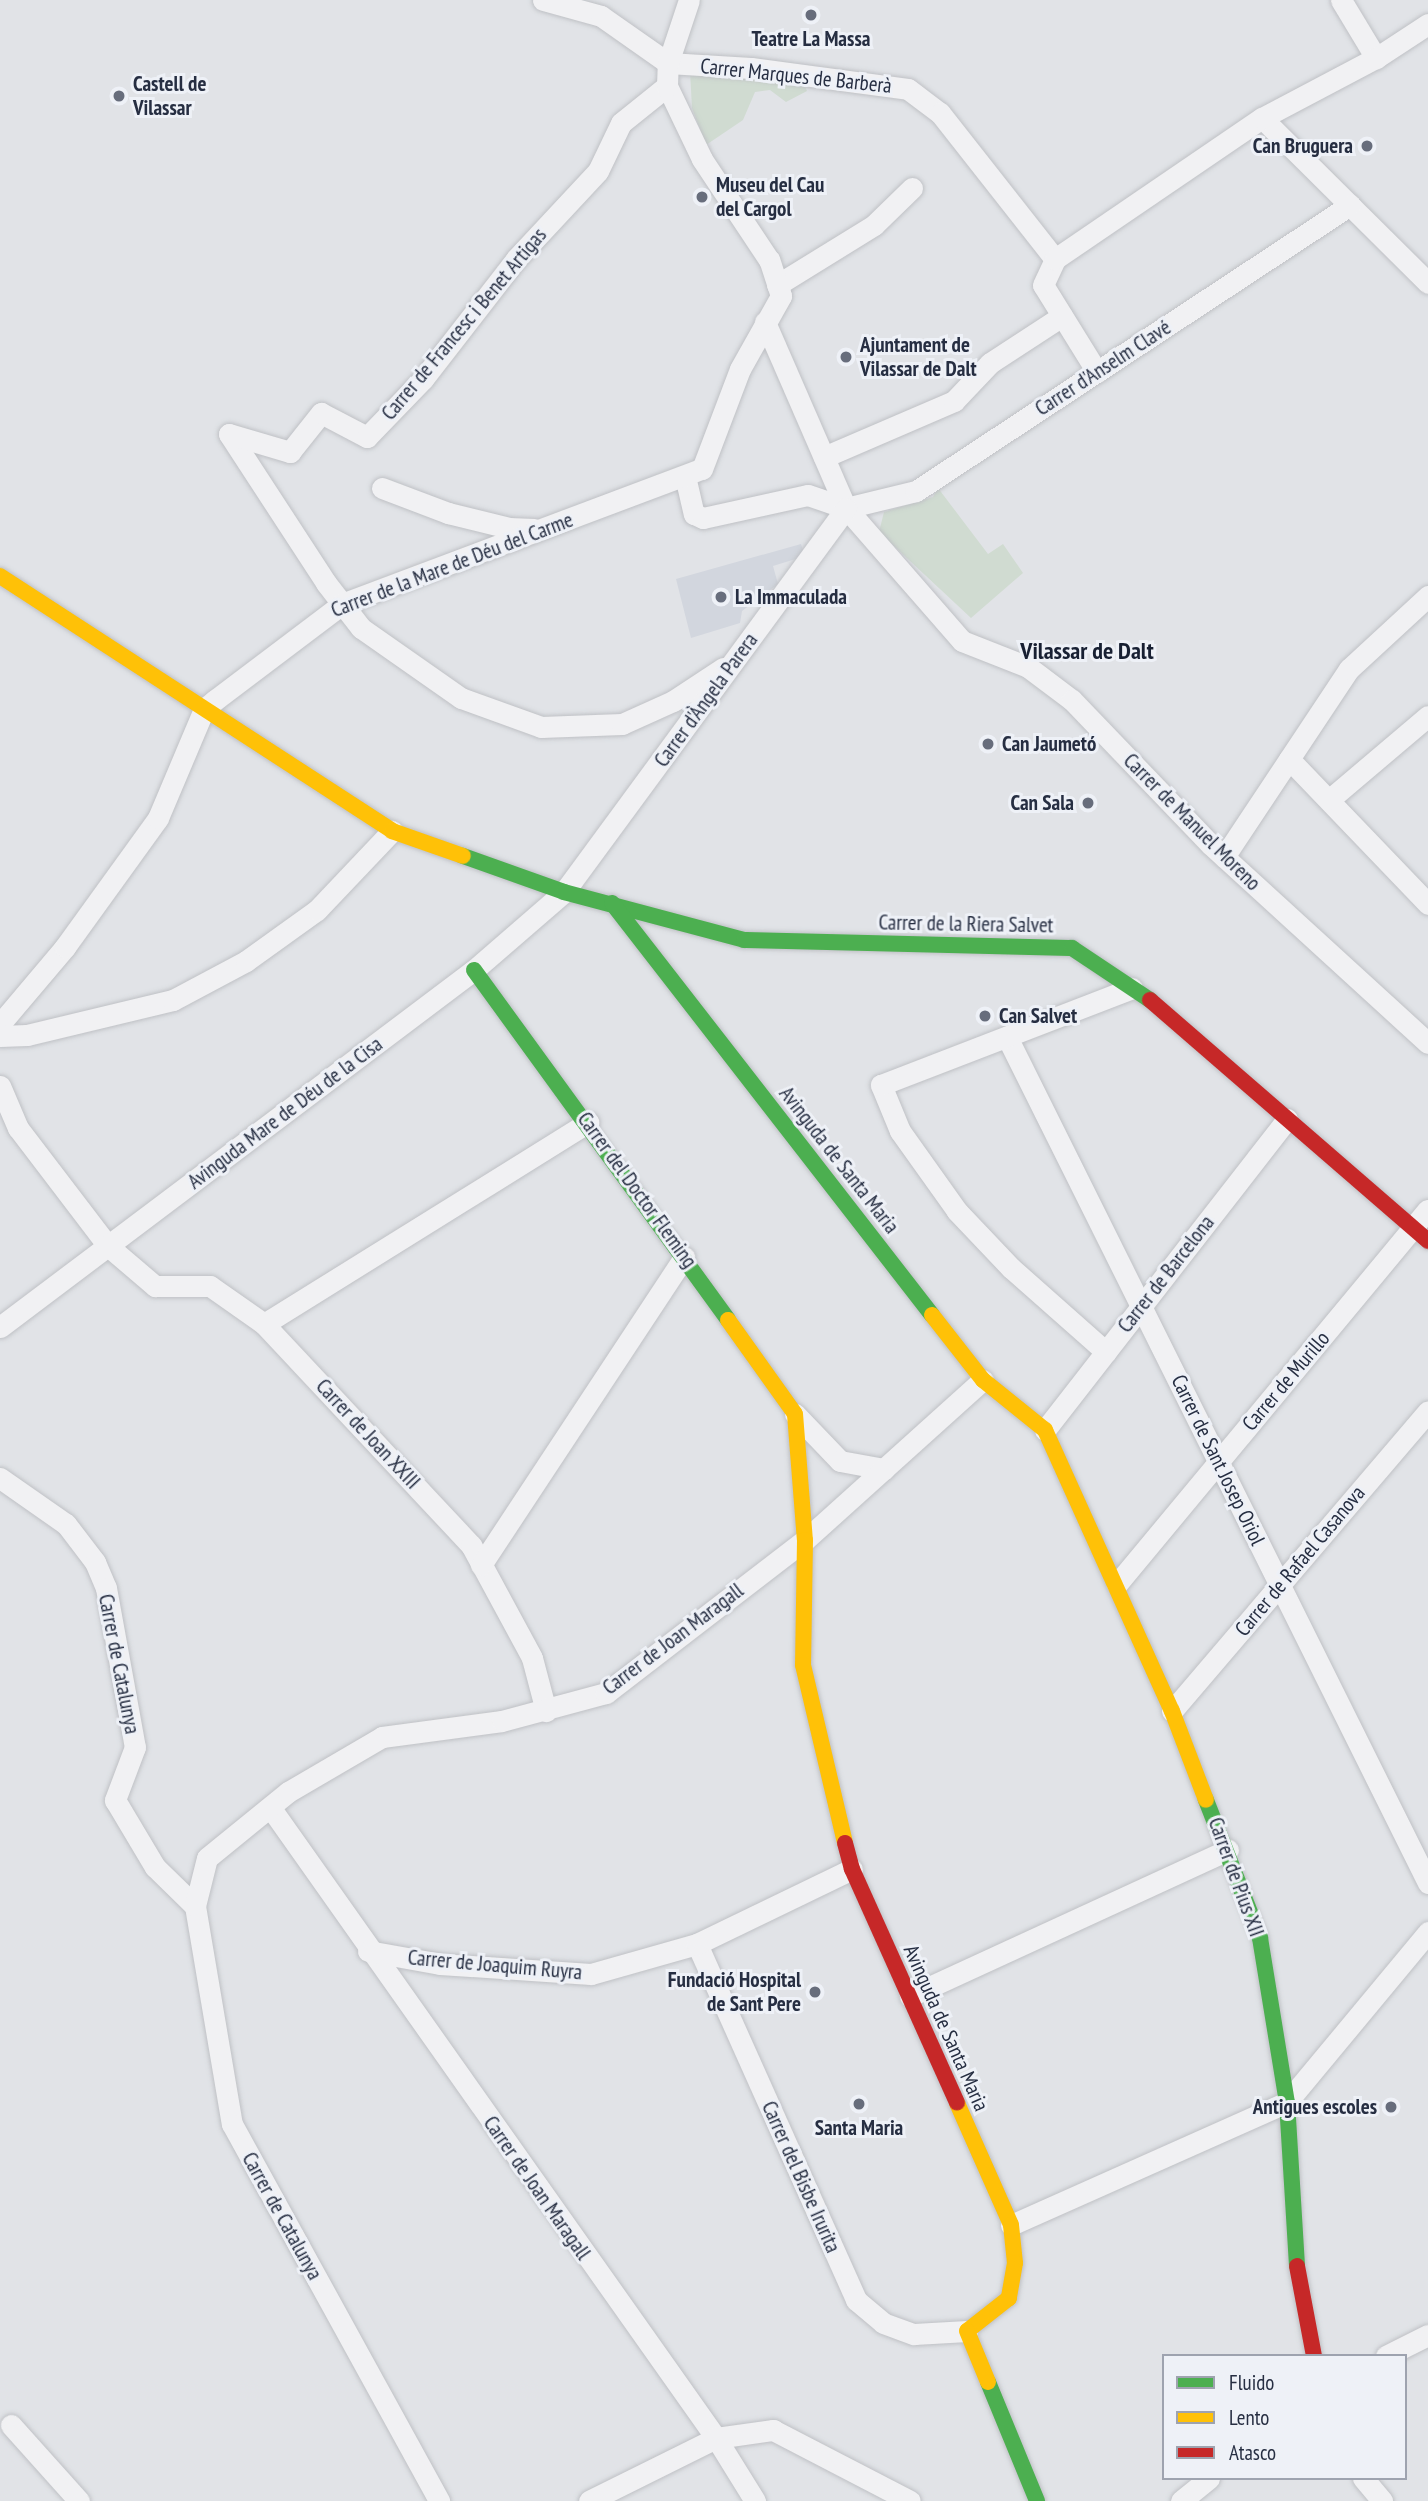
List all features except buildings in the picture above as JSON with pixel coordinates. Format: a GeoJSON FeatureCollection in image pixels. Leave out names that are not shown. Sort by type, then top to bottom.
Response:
{"type":"FeatureCollection","features":[{"type":"Feature","properties":{"kind":"street"},"geometry":{"type":"LineString","coordinates":[[543,0],[599,8],[668,63]]}},
{"type":"Feature","properties":{"kind":"street"},"geometry":{"type":"LineString","coordinates":[[689,0],[668,63],[667,86],[702,159],[769,260],[777,285],[874,225],[912,188]]}},
{"type":"Feature","properties":{"kind":"street"},"geometry":{"type":"LineString","coordinates":[[1341,0],[1376,58]]}},
{"type":"Feature","properties":{"kind":"street"},"geometry":{"type":"LineString","coordinates":[[1097,372],[1043,285],[1055,260],[1262,118],[1376,58],[1428,24]]}},
{"type":"Feature","properties":{"kind":"street","name":"Carrer Marques de Barberà"},"geometry":{"type":"LineString","coordinates":[[668,63],[751,68],[908,89],[940,113],[1055,260]]}},
{"type":"Feature","properties":{"kind":"street","name":"Carrer de Francesc i Benet Artigas"},"geometry":{"type":"LineString","coordinates":[[342,604],[229,434],[290,452],[321,413],[367,437],[423,379],[516,259],[598,171],[621,122],[667,86]]}},
{"type":"Feature","properties":{"kind":"street"},"geometry":{"type":"LineString","coordinates":[[1262,118],[1428,283]]}},
{"type":"Feature","properties":{"kind":"street","name":"Carrer d'Anselm Clavé"},"geometry":{"type":"LineString","coordinates":[[846,508],[916,491],[1350,205]]}},
{"type":"Feature","properties":{"kind":"street","name":"Carrer de la Mare de Déu del Carme"},"geometry":{"type":"LineString","coordinates":[[0,1024],[65,947],[159,818],[205,709],[342,604],[702,469],[740,369],[769,330],[780,296],[777,285]]}},
{"type":"Feature","properties":{"kind":"street"},"geometry":{"type":"LineString","coordinates":[[824,457],[954,401],[990,363],[1062,316]]}},
{"type":"Feature","properties":{"kind":"street","name":"Carrer de Manuel Moreno"},"geometry":{"type":"LineString","coordinates":[[769,330],[846,508],[962,641],[1028,667],[1072,700],[1224,857],[1428,1043]]}},
{"type":"Feature","properties":{"kind":"street"},"geometry":{"type":"LineString","coordinates":[[685,475],[694,514],[703,518],[808,495],[846,508]]}},
{"type":"Feature","properties":{"kind":"street"},"geometry":{"type":"LineString","coordinates":[[382,488],[448,513],[509,528],[544,529]]}},
{"type":"Feature","properties":{"kind":"street","name":"Carrer d'Àngela Parera"},"geometry":{"type":"LineString","coordinates":[[564,892],[846,508]]}},
{"type":"Feature","properties":{"kind":"street","name":"Carrer de la Riera Salvet"},"geometry":{"type":"LineString","coordinates":[[0,576],[392,831],[564,892],[744,940],[1072,948],[1132,988],[1421,1235]]}},
{"type":"Feature","properties":{"kind":"street"},"geometry":{"type":"LineString","coordinates":[[1224,857],[1349,669],[1428,596]]}},
{"type":"Feature","properties":{"kind":"street"},"geometry":{"type":"LineString","coordinates":[[342,604],[361,628],[461,698],[541,727],[622,723],[673,701],[736,659]]}},
{"type":"Feature","properties":{"kind":"street"},"geometry":{"type":"LineString","coordinates":[[1330,799],[1428,716]]}},
{"type":"Feature","properties":{"kind":"street"},"geometry":{"type":"LineString","coordinates":[[1289,759],[1330,799],[1428,905]]}},
{"type":"Feature","properties":{"kind":"street"},"geometry":{"type":"LineString","coordinates":[[0,1036],[27,1035],[173,1000],[246,961],[317,910],[392,831]]}},
{"type":"Feature","properties":{"kind":"street","name":"Avinguda Mare de Déu de la Cisa"},"geometry":{"type":"LineString","coordinates":[[0,1327],[474,970],[564,892]]}},
{"type":"Feature","properties":{"kind":"street","name":"Avinguda de Santa Maria"},"geometry":{"type":"LineString","coordinates":[[612,903],[983,1380],[1045,1430]]}},
{"type":"Feature","properties":{"kind":"street","name":"Carrer del Doctor Fleming"},"geometry":{"type":"LineString","coordinates":[[474,970],[588,1122],[795,1414],[840,1461],[884,1469]]}},
{"type":"Feature","properties":{"kind":"street"},"geometry":{"type":"LineString","coordinates":[[1106,1352],[1011,1268],[957,1211],[900,1130],[881,1086],[1132,988]]}},
{"type":"Feature","properties":{"kind":"street","name":"Carrer de Sant Josep Oriol"},"geometry":{"type":"LineString","coordinates":[[1007,1037],[1428,1884]]}},
{"type":"Feature","properties":{"kind":"street"},"geometry":{"type":"LineString","coordinates":[[0,1086],[18,1128],[108,1246]]}},
{"type":"Feature","properties":{"kind":"street","name":"Carrer de Barcelona"},"geometry":{"type":"LineString","coordinates":[[1045,1430],[1287,1119]]}},
{"type":"Feature","properties":{"kind":"street"},"geometry":{"type":"LineString","coordinates":[[264,1324],[588,1122]]}},
{"type":"Feature","properties":{"kind":"street","name":"Carrer de Murillo"},"geometry":{"type":"LineString","coordinates":[[1117,1584],[1219,1462],[1421,1235],[1428,1210]]}},
{"type":"Feature","properties":{"kind":"street","name":"Carrer de Joan XXIII"},"geometry":{"type":"LineString","coordinates":[[108,1246],[155,1286],[210,1286],[264,1324],[471,1545],[533,1658],[546,1711]]}},
{"type":"Feature","properties":{"kind":"street"},"geometry":{"type":"LineString","coordinates":[[481,1565],[684,1257]]}},
{"type":"Feature","properties":{"kind":"street","name":"Carrer de Joan Maragall"},"geometry":{"type":"LineString","coordinates":[[207,1858],[270,1807],[382,1737],[546,1711],[606,1693],[804,1540],[983,1380]]}},
{"type":"Feature","properties":{"kind":"street","name":"Carrer de Rafael Casanova"},"geometry":{"type":"LineString","coordinates":[[1172,1711],[1428,1411]]}},
{"type":"Feature","properties":{"kind":"street"},"geometry":{"type":"LineString","coordinates":[[795,1414],[804,1540]]}},
{"type":"Feature","properties":{"kind":"street","name":"Carrer de Pius XII"},"geometry":{"type":"LineString","coordinates":[[1045,1430],[1117,1584],[1172,1711],[1260,1938],[1287,2102],[1298,2284],[1314,2354]]}},
{"type":"Feature","properties":{"kind":"street","name":"Carrer de Catalunya"},"geometry":{"type":"LineString","coordinates":[[0,1478],[66,1524],[95,1562],[106,1588],[135,1747],[115,1800],[155,1867],[195,1906]]}},
{"type":"Feature","properties":{"kind":"street","name":"Avinguda de Santa Maria"},"geometry":{"type":"LineString","coordinates":[[804,1540],[803,1665],[818,1743],[852,1869],[1011,2225],[1015,2263],[1009,2298],[967,2331]]}},
{"type":"Feature","properties":{"kind":"street","name":"Carrer de Joan Maragall"},"geometry":{"type":"LineString","coordinates":[[270,1807],[368,1951],[716,2438],[755,2501]]}},
{"type":"Feature","properties":{"kind":"street"},"geometry":{"type":"LineString","coordinates":[[910,1997],[1228,1850]]}},
{"type":"Feature","properties":{"kind":"street","name":"Carrer de Catalunya"},"geometry":{"type":"LineString","coordinates":[[207,1858],[195,1906],[232,2124],[439,2501]]}},
{"type":"Feature","properties":{"kind":"street","name":"Carrer de Joaquim Ruyra"},"geometry":{"type":"LineString","coordinates":[[368,1951],[440,1964],[591,1974],[697,1944],[852,1869]]}},
{"type":"Feature","properties":{"kind":"street"},"geometry":{"type":"LineString","coordinates":[[1011,2225],[1287,2102],[1428,1931]]}},
{"type":"Feature","properties":{"kind":"street","name":"Carrer del Bisbe Irurita"},"geometry":{"type":"LineString","coordinates":[[697,1944],[856,2300],[883,2323],[914,2334],[967,2331]]}},
{"type":"Feature","properties":{"kind":"street"},"geometry":{"type":"LineString","coordinates":[[967,2331],[1037,2501]]}},
{"type":"Feature","properties":{"kind":"street"},"geometry":{"type":"LineString","coordinates":[[1390,2354],[1428,2335]]}},
{"type":"Feature","properties":{"kind":"street"},"geometry":{"type":"LineString","coordinates":[[11,2425],[79,2501]]}},
{"type":"Feature","properties":{"kind":"street"},"geometry":{"type":"LineString","coordinates":[[589,2501],[716,2438],[773,2430],[910,2501]]}},
{"type":"Feature","properties":{"kind":"street"},"geometry":{"type":"LineString","coordinates":[[1181,2501],[1207,2480]]}},
{"type":"Feature","properties":{"kind":"street"},"geometry":{"type":"LineString","coordinates":[[1365,2480],[1382,2501]]}},
{"type":"Feature","properties":{"kind":"shaded area"},"geometry":{"type":"Polygon","coordinates":[[[690,71],[802,80],[807,91],[786,102],[770,90],[755,92],[743,120],[706,145],[692,108],[690,71]]]}},
{"type":"Feature","properties":{"kind":"shaded area"},"geometry":{"type":"Polygon","coordinates":[[[938,488],[988,554],[1003,544],[1023,573],[971,618],[879,532],[884,512],[933,497],[938,488]]]}},
{"type":"Feature","properties":{"kind":"shaded area","name":"La Immaculada"},"geometry":{"type":"Polygon","coordinates":[[[801,544],[805,556],[773,566],[778,584],[742,611],[740,623],[691,638],[676,579],[801,544]]]}},
{"type":"Feature","properties":{"kind":"traffic: fast"},"geometry":{"type":"LineString","coordinates":[[463,856],[564,892],[744,940],[1072,948],[1150,1000]]}},
{"type":"Feature","properties":{"kind":"traffic: fast"},"geometry":{"type":"LineString","coordinates":[[612,903],[932,1315]]}},
{"type":"Feature","properties":{"kind":"traffic: fast"},"geometry":{"type":"LineString","coordinates":[[474,970],[728,1320]]}},
{"type":"Feature","properties":{"kind":"traffic: fast"},"geometry":{"type":"LineString","coordinates":[[1206,1800],[1260,1938],[1287,2102],[1297,2266]]}},
{"type":"Feature","properties":{"kind":"traffic: fast"},"geometry":{"type":"LineString","coordinates":[[988,2382],[1037,2501]]}},
{"type":"Feature","properties":{"kind":"traffic: slow"},"geometry":{"type":"LineString","coordinates":[[0,576],[392,831],[463,856]]}},
{"type":"Feature","properties":{"kind":"traffic: slow"},"geometry":{"type":"LineString","coordinates":[[932,1315],[983,1380],[1045,1430],[1172,1711],[1206,1800]]}},
{"type":"Feature","properties":{"kind":"traffic: slow"},"geometry":{"type":"LineString","coordinates":[[728,1320],[795,1414],[805,1540],[803,1665],[845,1843]]}},
{"type":"Feature","properties":{"kind":"traffic: slow"},"geometry":{"type":"LineString","coordinates":[[957,2103],[1011,2225],[1015,2263],[1009,2298],[967,2331],[988,2382]]}},
{"type":"Feature","properties":{"kind":"traffic: jam"},"geometry":{"type":"LineString","coordinates":[[1150,1000],[1428,1241]]}},
{"type":"Feature","properties":{"kind":"traffic: jam"},"geometry":{"type":"LineString","coordinates":[[845,1843],[852,1869],[957,2103]]}},
{"type":"Feature","properties":{"kind":"traffic: jam"},"geometry":{"type":"LineString","coordinates":[[1297,2266],[1314,2354]]}},
{"type":"Feature","properties":{"kind":"place","name":"Teatre La Massa"},"geometry":{"type":"Point","coordinates":[811,15]}},
{"type":"Feature","properties":{"kind":"place","name":"Castell de Vilassar"},"geometry":{"type":"Point","coordinates":[119,96]}},
{"type":"Feature","properties":{"kind":"place","name":"Can Bruguera"},"geometry":{"type":"Point","coordinates":[1367,146]}},
{"type":"Feature","properties":{"kind":"place","name":"Museu del Cau del Cargol"},"geometry":{"type":"Point","coordinates":[702,197]}},
{"type":"Feature","properties":{"kind":"place","name":"Ajuntament de Vilassar de Dalt"},"geometry":{"type":"Point","coordinates":[846,357]}},
{"type":"Feature","properties":{"kind":"place","name":"La Immaculada"},"geometry":{"type":"Point","coordinates":[721,597]}},
{"type":"Feature","properties":{"kind":"place","name":"Can Jaumetó"},"geometry":{"type":"Point","coordinates":[988,744]}},
{"type":"Feature","properties":{"kind":"place","name":"Can Sala"},"geometry":{"type":"Point","coordinates":[1088,803]}},
{"type":"Feature","properties":{"kind":"place","name":"Can Salvet"},"geometry":{"type":"Point","coordinates":[985,1016]}},
{"type":"Feature","properties":{"kind":"place","name":"Fundació Hospital de Sant Pere"},"geometry":{"type":"Point","coordinates":[815,1992]}},
{"type":"Feature","properties":{"kind":"place","name":"Santa Maria"},"geometry":{"type":"Point","coordinates":[859,2104]}},
{"type":"Feature","properties":{"kind":"place","name":"Antigues escoles"},"geometry":{"type":"Point","coordinates":[1391,2107]}},
{"type":"Feature","properties":{"kind":"district","name":"Vilassar de Dalt"},"geometry":{"type":"Point","coordinates":[1087,651]}}]}
